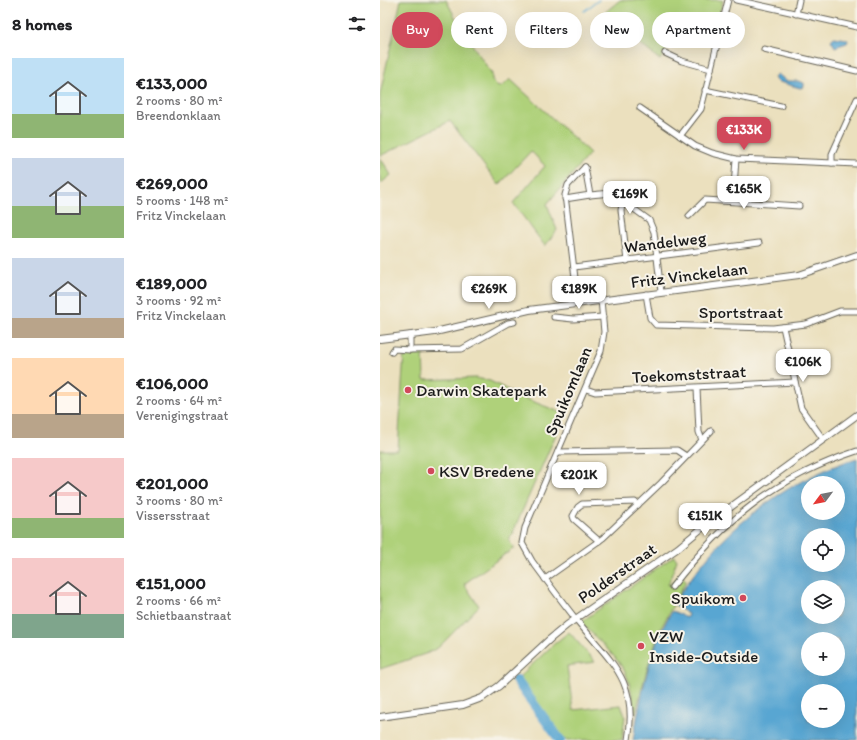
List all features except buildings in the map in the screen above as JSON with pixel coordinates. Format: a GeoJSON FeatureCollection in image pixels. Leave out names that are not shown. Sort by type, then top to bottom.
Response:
{"type":"FeatureCollection","features":[{"type":"Feature","properties":{"kind":"street"},"geometry":{"type":"LineString","coordinates":[[680,136],[701,108],[728,0]]}},
{"type":"Feature","properties":{"kind":"street"},"geometry":{"type":"LineString","coordinates":[[736,0],[857,27]]}},
{"type":"Feature","properties":{"kind":"street"},"geometry":{"type":"LineString","coordinates":[[796,14],[799,0]]}},
{"type":"Feature","properties":{"kind":"street"},"geometry":{"type":"LineString","coordinates":[[764,49],[857,71]]}},
{"type":"Feature","properties":{"kind":"street"},"geometry":{"type":"LineString","coordinates":[[665,53],[682,61],[711,69]]}},
{"type":"Feature","properties":{"kind":"street"},"geometry":{"type":"LineString","coordinates":[[705,90],[780,106]]}},
{"type":"Feature","properties":{"kind":"street"},"geometry":{"type":"LineString","coordinates":[[832,163],[832,154],[857,99]]}},
{"type":"Feature","properties":{"kind":"street"},"geometry":{"type":"LineString","coordinates":[[640,108],[695,146],[736,159],[857,164]]}},
{"type":"Feature","properties":{"kind":"street"},"geometry":{"type":"LineString","coordinates":[[733,201],[736,159]]}},
{"type":"Feature","properties":{"kind":"street"},"geometry":{"type":"LineString","coordinates":[[578,303],[565,193],[568,185],[585,167],[590,195]]}},
{"type":"Feature","properties":{"kind":"street"},"geometry":{"type":"LineString","coordinates":[[565,199],[611,193],[651,223],[661,292]]}},
{"type":"Feature","properties":{"kind":"street"},"geometry":{"type":"LineString","coordinates":[[689,216],[705,200],[799,206]]}},
{"type":"Feature","properties":{"kind":"street"},"geometry":{"type":"LineString","coordinates":[[623,201],[621,210],[627,261]]}},
{"type":"Feature","properties":{"kind":"street","name":"Wandelweg"},"geometry":{"type":"LineString","coordinates":[[574,267],[759,243]]}},
{"type":"Feature","properties":{"kind":"street","name":"Fritz Vinckelaan"},"geometry":{"type":"LineString","coordinates":[[380,339],[461,327],[506,315],[578,303],[799,275],[857,255]]}},
{"type":"Feature","properties":{"kind":"street","name":"Sportstraat"},"geometry":{"type":"LineString","coordinates":[[646,294],[650,319],[656,324],[783,327],[811,322],[840,311],[857,311]]}},
{"type":"Feature","properties":{"kind":"street","name":"Spuikomlaan"},"geometry":{"type":"LineString","coordinates":[[601,300],[604,317],[603,342],[586,389],[522,539],[525,550],[545,579],[621,675],[627,691],[631,722],[628,740]]}},
{"type":"Feature","properties":{"kind":"street"},"geometry":{"type":"LineString","coordinates":[[392,352],[394,349],[462,349],[511,322],[506,315]]}},
{"type":"Feature","properties":{"kind":"street"},"geometry":{"type":"LineString","coordinates":[[554,317],[604,317]]}},
{"type":"Feature","properties":{"kind":"street"},"geometry":{"type":"LineString","coordinates":[[783,327],[801,408],[823,439]]}},
{"type":"Feature","properties":{"kind":"street"},"geometry":{"type":"LineString","coordinates":[[410,335],[410,350]]}},
{"type":"Feature","properties":{"kind":"street","name":"Toekomststraat"},"geometry":{"type":"LineString","coordinates":[[586,389],[595,392],[794,382]]}},
{"type":"Feature","properties":{"kind":"street"},"geometry":{"type":"LineString","coordinates":[[697,388],[700,432],[702,440]]}},
{"type":"Feature","properties":{"kind":"street","name":"Polderstraat"},"geometry":{"type":"LineString","coordinates":[[380,717],[463,705],[482,698],[499,686],[550,639],[576,619],[678,548],[702,528],[857,415]]}},
{"type":"Feature","properties":{"kind":"street"},"geometry":{"type":"LineString","coordinates":[[545,579],[599,541],[638,505],[711,431]]}},
{"type":"Feature","properties":{"kind":"street"},"geometry":{"type":"LineString","coordinates":[[558,452],[677,450],[686,456]]}},
{"type":"Feature","properties":{"kind":"street"},"geometry":{"type":"LineString","coordinates":[[672,587],[709,544],[744,509],[792,478],[821,464],[857,451]]}},
{"type":"Feature","properties":{"kind":"street"},"geometry":{"type":"LineString","coordinates":[[599,541],[574,519],[573,516],[578,507],[582,504],[635,502],[638,505]]}},
{"type":"Feature","properties":{"kind":"green space"},"geometry":{"type":"Polygon","coordinates":[[[401,0],[446,0],[452,12],[451,12],[451,48],[474,48],[492,74],[492,81],[498,87],[503,86],[510,79],[590,153],[547,204],[557,230],[545,246],[513,203],[545,166],[531,151],[499,185],[450,121],[380,156],[380,94],[392,40],[392,48],[443,48],[443,12],[398,12],[401,0]]]}},
{"type":"Feature","properties":{"kind":"green space"},"geometry":{"type":"Polygon","coordinates":[[[620,0],[723,0],[720,12],[652,12],[652,48],[667,48],[660,60],[644,47],[644,12],[605,12],[620,0]]]}},
{"type":"Feature","properties":{"kind":"green space"},"geometry":{"type":"Polygon","coordinates":[[[380,157],[391,175],[380,184],[380,157]]]}},
{"type":"Feature","properties":{"kind":"green space"},"geometry":{"type":"Polygon","coordinates":[[[404,352],[423,352],[424,380],[476,378],[490,381],[524,398],[565,414],[509,541],[514,548],[506,554],[505,553],[464,584],[479,606],[439,647],[428,653],[380,669],[380,450],[398,450],[404,352]]]}},
{"type":"Feature","properties":{"kind":"green space"},"geometry":{"type":"Polygon","coordinates":[[[674,556],[677,560],[668,585],[672,583],[680,574],[686,581],[660,630],[646,673],[635,715],[630,686],[620,663],[581,622],[674,556]]]}},
{"type":"Feature","properties":{"kind":"green space"},"geometry":{"type":"Polygon","coordinates":[[[569,632],[595,662],[567,666],[573,710],[621,705],[625,716],[622,740],[560,740],[516,680],[569,632]]]}},
{"type":"Feature","properties":{"kind":"water"},"geometry":{"type":"Polygon","coordinates":[[[834,37],[847,39],[848,41],[847,43],[835,47],[831,40],[834,37]]]}},
{"type":"Feature","properties":{"kind":"water"},"geometry":{"type":"Polygon","coordinates":[[[778,74],[786,81],[798,81],[804,83],[804,87],[800,88],[776,81],[774,77],[778,74]]]}},
{"type":"Feature","properties":{"kind":"water","name":"Spuikom"},"geometry":{"type":"Polygon","coordinates":[[[857,458],[857,740],[633,740],[647,674],[657,641],[672,611],[687,617],[688,614],[674,604],[709,555],[752,514],[801,482],[801,520],[845,520],[845,476],[813,476],[857,458]]]}},
{"type":"Feature","properties":{"kind":"waterway"},"geometry":{"type":"LineString","coordinates":[[584,11],[599,0]]}},
{"type":"Feature","properties":{"kind":"waterway"},"geometry":{"type":"LineString","coordinates":[[516,680],[560,740]]}},
{"type":"Feature","properties":{"kind":"place","name":"Darwin Skatepark"},"geometry":{"type":"Point","coordinates":[408,390]}},
{"type":"Feature","properties":{"kind":"place","name":"KSV Bredene"},"geometry":{"type":"Point","coordinates":[431,471]}},
{"type":"Feature","properties":{"kind":"place","name":"Spuikom"},"geometry":{"type":"Point","coordinates":[743,598]}},
{"type":"Feature","properties":{"kind":"place","name":"VZW Inside-Outside"},"geometry":{"type":"Point","coordinates":[641,646]}}]}
